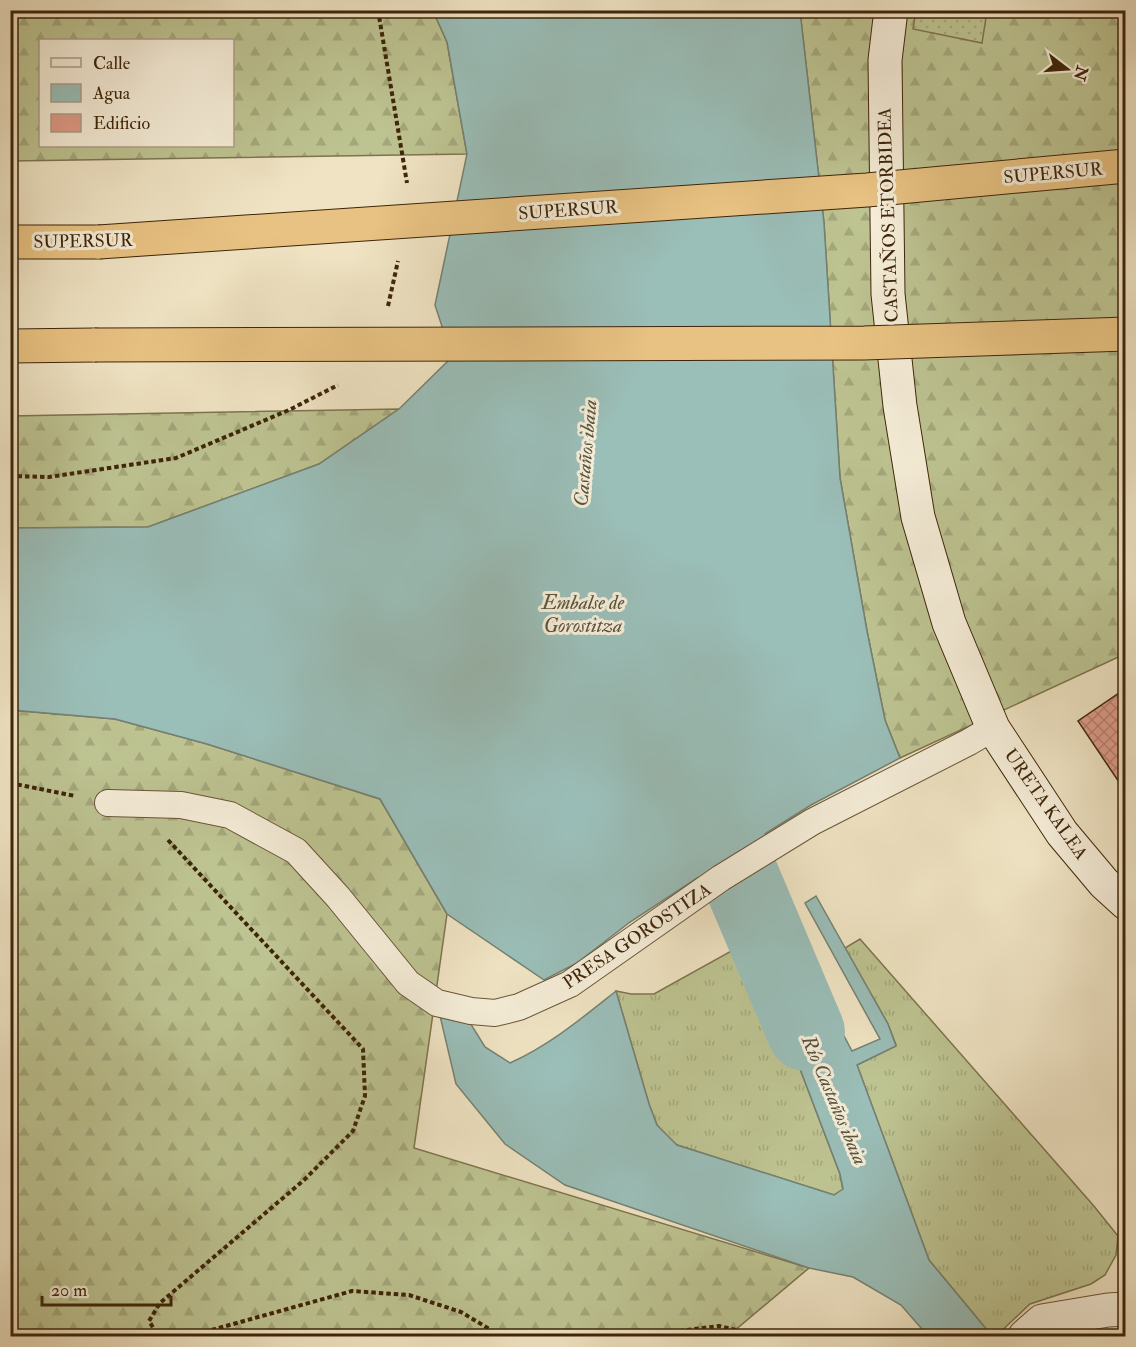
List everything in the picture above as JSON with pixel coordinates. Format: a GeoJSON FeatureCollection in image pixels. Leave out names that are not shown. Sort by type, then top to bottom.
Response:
{"type":"FeatureCollection","features":[{"type":"Feature","properties":{"kind":"highway","name":"SUPERSUR"},"geometry":{"type":"LineString","coordinates":[[10,242],[99,242],[867,190],[1125,166]]}},
{"type":"Feature","properties":{"kind":"highway"},"geometry":{"type":"LineString","coordinates":[[10,346],[864,343],[1125,334]]}},
{"type":"Feature","properties":{"kind":"street","name":"CASTAÑOS ETORBIDEA"},"geometry":{"type":"LineString","coordinates":[[891,10],[885,60],[888,294],[900,406],[918,517],[949,623],[993,728]]}},
{"type":"Feature","properties":{"kind":"street","name":"URETA KALEA"},"geometry":{"type":"LineString","coordinates":[[993,728],[1062,833],[1125,903]]}},
{"type":"Feature","properties":{"kind":"street"},"geometry":{"type":"LineString","coordinates":[[1025,1336],[1042,1321],[1125,1309]]}},
{"type":"Feature","properties":{"kind":"lane","name":"PRESA GOROSTIZA"},"geometry":{"type":"LineString","coordinates":[[108,803],[181,805],[230,815],[296,851],[338,897],[408,983],[437,1003],[471,1011],[495,1013],[519,1007],[570,984],[721,878],[812,822],[993,728]]}},
{"type":"Feature","properties":{"kind":"path"},"geometry":{"type":"LineString","coordinates":[[10,783],[108,803]]}},
{"type":"Feature","properties":{"kind":"path"},"geometry":{"type":"LineString","coordinates":[[166,837],[363,1049],[365,1096],[353,1131],[304,1180],[160,1303],[149,1322],[157,1334],[181,1336]]}},
{"type":"Feature","properties":{"kind":"path"},"geometry":{"type":"LineString","coordinates":[[190,1336],[352,1291],[409,1295],[461,1312],[501,1336]]}},
{"type":"Feature","properties":{"kind":"path"},"geometry":{"type":"LineString","coordinates":[[650,1336],[719,1326],[760,1336]]}},
{"type":"Feature","properties":{"kind":"green space"},"geometry":{"type":"Polygon","coordinates":[[[10,11],[433,11],[447,42],[467,154],[11,161],[10,11]]]}},
{"type":"Feature","properties":{"kind":"green space"},"geometry":{"type":"Polygon","coordinates":[[[800,11],[1125,11],[1125,654],[900,758],[885,720],[840,478],[824,223],[800,11]]]}},
{"type":"Feature","properties":{"kind":"green space"},"geometry":{"type":"Polygon","coordinates":[[[916,11],[987,11],[982,43],[913,29],[916,11]]]}},
{"type":"Feature","properties":{"kind":"green space"},"geometry":{"type":"Polygon","coordinates":[[[399,409],[319,464],[148,527],[11,528],[10,416],[399,409]]]}},
{"type":"Feature","properties":{"kind":"green space"},"geometry":{"type":"Polygon","coordinates":[[[10,710],[115,719],[207,744],[380,799],[447,914],[414,1148],[809,1268],[728,1336],[11,1336],[10,710]]]}},
{"type":"Feature","properties":{"kind":"green space"},"geometry":{"type":"Polygon","coordinates":[[[860,939],[1118,1236],[1116,1255],[1105,1275],[1091,1284],[1030,1304],[996,1336],[992,1336],[929,1260],[857,1065],[896,1045],[888,1024],[845,948],[860,939]]]}},
{"type":"Feature","properties":{"kind":"green space"},"geometry":{"type":"Polygon","coordinates":[[[751,940],[840,1174],[843,1190],[834,1195],[677,1145],[666,1137],[657,1125],[649,1104],[616,991],[631,994],[654,994],[751,940]]]}},
{"type":"Feature","properties":{"kind":"water","name":"Embalse de Gorostitza"},"geometry":{"type":"Polygon","coordinates":[[[433,11],[800,11],[824,223],[840,478],[885,720],[900,758],[811,805],[752,842],[729,850],[705,873],[630,922],[577,963],[544,980],[447,914],[380,799],[207,744],[115,719],[11,710],[10,528],[148,527],[319,464],[399,409],[452,357],[435,305],[467,154],[447,42],[433,11]]]}},
{"type":"Feature","properties":{"kind":"water"},"geometry":{"type":"Polygon","coordinates":[[[816,896],[888,1024],[896,1046],[857,1065],[929,1260],[992,1336],[928,1336],[901,1305],[853,1277],[809,1268],[565,1185],[505,1144],[456,1084],[437,1003],[469,1021],[485,1047],[510,1063],[552,1039],[616,991],[657,1125],[677,1145],[834,1195],[843,1189],[840,1174],[751,940],[783,920],[852,1051],[880,1039],[805,903],[816,896]]]}},
{"type":"Feature","properties":{"kind":"building"},"geometry":{"type":"Polygon","coordinates":[[[1125,689],[1125,791],[1078,721],[1125,689]]]}},
{"type":"Feature","properties":{"kind":"waterway","name":"Río Castaños ibaia"},"geometry":{"type":"LineString","coordinates":[[672,760],[729,850],[806,1032]]}},
{"type":"Feature","properties":{"kind":"water label","name":"Castaños ibaia"},"geometry":{"type":"Point","coordinates":[585,453]}}]}
